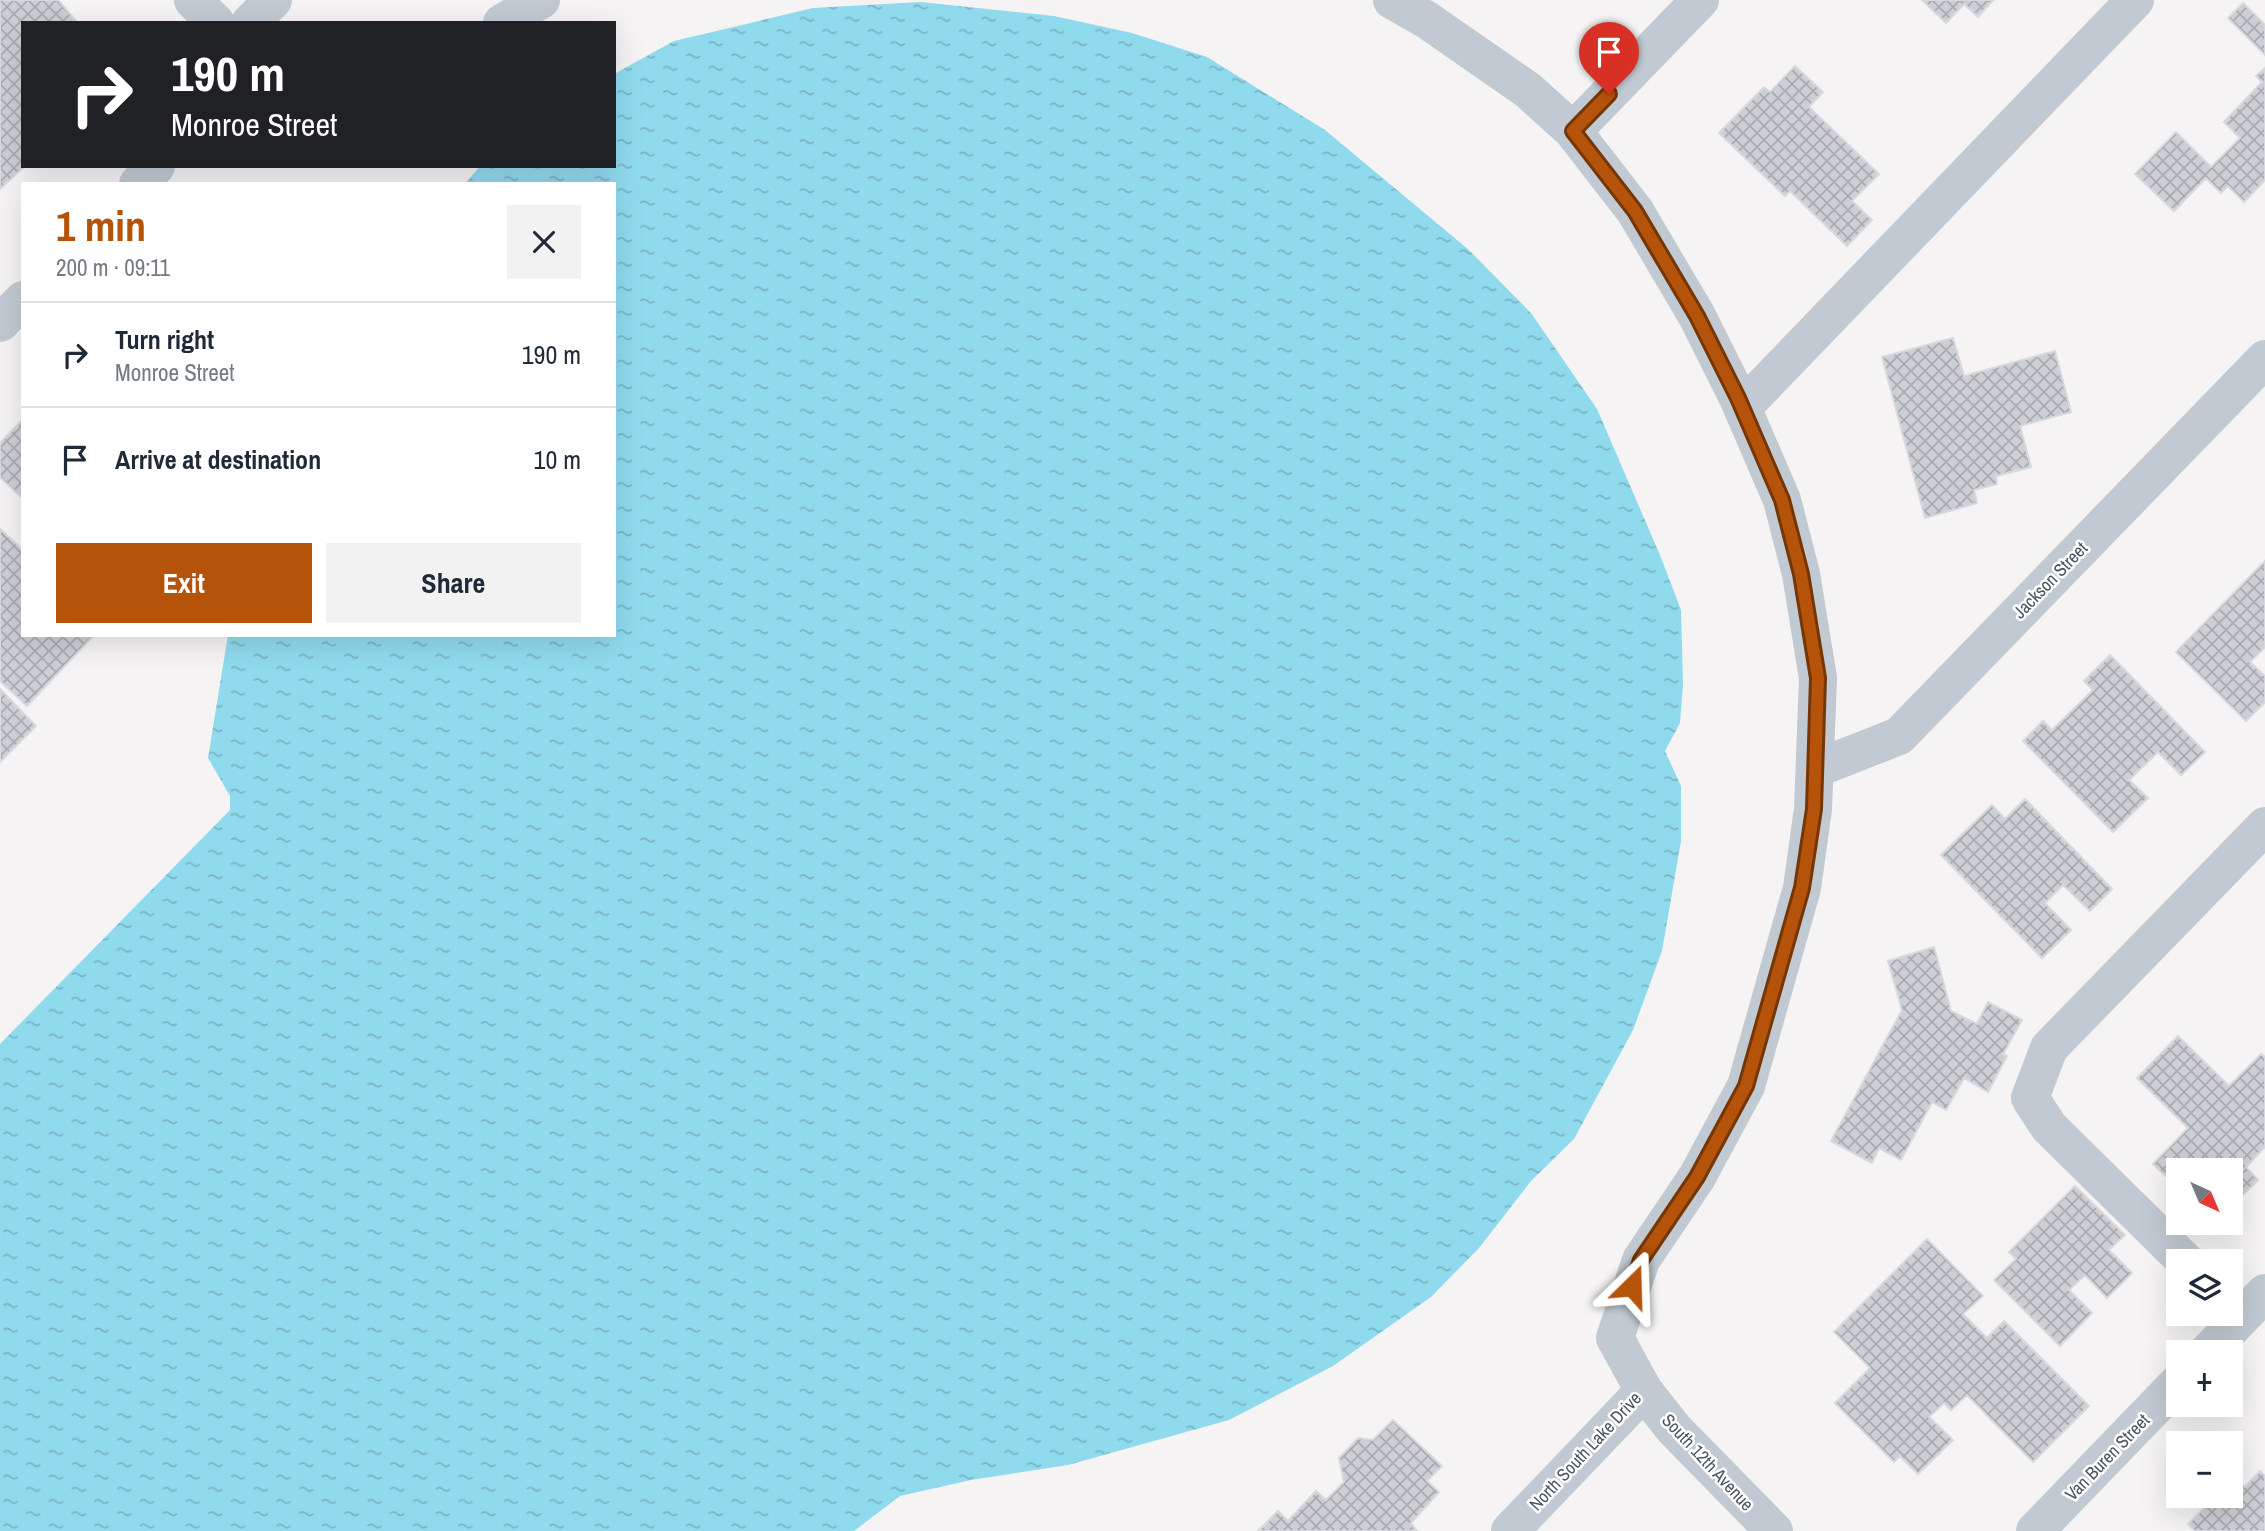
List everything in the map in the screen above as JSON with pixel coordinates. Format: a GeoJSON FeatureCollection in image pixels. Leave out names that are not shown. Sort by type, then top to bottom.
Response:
{"type":"FeatureCollection","features":[{"type":"Feature","properties":{"kind":"street"},"geometry":{"type":"LineString","coordinates":[[193,0],[214,21]]}},
{"type":"Feature","properties":{"kind":"street"},"geometry":{"type":"LineString","coordinates":[[252,21],[273,0]]}},
{"type":"Feature","properties":{"kind":"street"},"geometry":{"type":"LineString","coordinates":[[505,21],[541,0]]}},
{"type":"Feature","properties":{"kind":"street","name":"North South Lake Drive"},"geometry":{"type":"LineString","coordinates":[[1392,0],[1427,20],[1529,91],[1573,131],[1635,211],[1697,316],[1742,408],[1782,500],[1801,574],[1818,678],[1814,809],[1802,888],[1746,1086],[1697,1177],[1641,1260],[1615,1338],[1644,1391],[1510,1531]]}},
{"type":"Feature","properties":{"kind":"street"},"geometry":{"type":"LineString","coordinates":[[1573,131],[1700,0]]}},
{"type":"Feature","properties":{"kind":"street"},"geometry":{"type":"LineString","coordinates":[[1742,408],[2135,0]]}},
{"type":"Feature","properties":{"kind":"street"},"geometry":{"type":"LineString","coordinates":[[140,182],[154,168]]}},
{"type":"Feature","properties":{"kind":"street"},"geometry":{"type":"LineString","coordinates":[[0,323],[21,302]]}},
{"type":"Feature","properties":{"kind":"street","name":"Jackson Street"},"geometry":{"type":"LineString","coordinates":[[1815,769],[1899,736],[2265,359]]}},
{"type":"Feature","properties":{"kind":"street"},"geometry":{"type":"LineString","coordinates":[[2173,1249],[2049,1128],[2030,1098],[2049,1048],[2265,826]]}},
{"type":"Feature","properties":{"kind":"street"},"geometry":{"type":"LineString","coordinates":[[2218,1340],[2246,1305]]}},
{"type":"Feature","properties":{"kind":"street","name":"South 12th Avenue"},"geometry":{"type":"LineString","coordinates":[[1644,1391],[1674,1429],[1774,1531]]}},
{"type":"Feature","properties":{"kind":"street","name":"Van Buren Street"},"geometry":{"type":"LineString","coordinates":[[2035,1531],[2166,1395]]}},
{"type":"Feature","properties":{"kind":"water"},"geometry":{"type":"Polygon","coordinates":[[[921,2],[1054,16],[1132,33],[1207,57],[1325,130],[1469,250],[1531,313],[1597,409],[1681,610],[1683,684],[1680,723],[1665,751],[1681,786],[1681,841],[1662,951],[1633,1030],[1574,1139],[1531,1181],[1479,1248],[1431,1297],[1333,1366],[1229,1420],[1068,1465],[971,1480],[900,1496],[854,1531],[0,1531],[0,1044],[230,810],[230,796],[208,758],[228,637],[616,637],[616,182],[467,182],[478,168],[616,168],[616,73],[674,41],[813,8],[921,2]]]}},
{"type":"Feature","properties":{"kind":"building"},"geometry":{"type":"Polygon","coordinates":[[[0,0],[58,0],[76,21],[21,21],[23,168],[0,189],[0,0]]]}},
{"type":"Feature","properties":{"kind":"building"},"geometry":{"type":"Polygon","coordinates":[[[1922,0],[1993,0],[1978,17],[1964,4],[1946,23],[1922,0]]]}},
{"type":"Feature","properties":{"kind":"building"},"geometry":{"type":"Polygon","coordinates":[[[2243,3],[2265,25],[2265,55],[2228,18],[2243,3]]]}},
{"type":"Feature","properties":{"kind":"building"},"geometry":{"type":"Polygon","coordinates":[[[1795,66],[1823,92],[1809,107],[1879,174],[1852,201],[1872,220],[1847,246],[1790,191],[1785,196],[1719,133],[1764,87],[1770,92],[1795,66]]]}},
{"type":"Feature","properties":{"kind":"building"},"geometry":{"type":"Polygon","coordinates":[[[2265,68],[2265,180],[2244,202],[2228,186],[2221,193],[2206,178],[2174,211],[2135,174],[2176,132],[2211,167],[2240,138],[2224,122],[2262,82],[2256,76],[2265,68]]]}},
{"type":"Feature","properties":{"kind":"building"},"geometry":{"type":"Polygon","coordinates":[[[1953,338],[1964,376],[2055,351],[2071,412],[2020,426],[2031,467],[1996,476],[1997,484],[1974,490],[1977,503],[1925,518],[1882,357],[1953,338]]]}},
{"type":"Feature","properties":{"kind":"building"},"geometry":{"type":"Polygon","coordinates":[[[21,421],[21,497],[0,477],[0,443],[21,421]]]}},
{"type":"Feature","properties":{"kind":"building"},"geometry":{"type":"Polygon","coordinates":[[[0,529],[21,548],[21,637],[92,637],[27,706],[0,681],[0,529]]]}},
{"type":"Feature","properties":{"kind":"building"},"geometry":{"type":"Polygon","coordinates":[[[2265,561],[2265,647],[2250,662],[2265,676],[2265,702],[2246,721],[2176,652],[2265,561]]]}},
{"type":"Feature","properties":{"kind":"building"},"geometry":{"type":"Polygon","coordinates":[[[2110,655],[2205,752],[2181,775],[2158,752],[2129,780],[2148,798],[2113,832],[2023,741],[2043,721],[2052,730],[2093,690],[2084,681],[2110,655]]]}},
{"type":"Feature","properties":{"kind":"building"},"geometry":{"type":"Polygon","coordinates":[[[0,689],[36,726],[0,762],[0,689]]]}},
{"type":"Feature","properties":{"kind":"building"},"geometry":{"type":"Polygon","coordinates":[[[2025,799],[2112,889],[2090,911],[2063,885],[2045,903],[2071,930],[2042,958],[1941,855],[1992,805],[2005,819],[2025,799]]]}},
{"type":"Feature","properties":{"kind":"building"},"geometry":{"type":"Polygon","coordinates":[[[1934,947],[1951,1011],[1977,1024],[1988,1002],[2022,1020],[2003,1054],[2007,1056],[1988,1092],[1964,1078],[1946,1110],[1932,1102],[1901,1160],[1879,1148],[1872,1163],[1831,1141],[1902,1010],[1888,961],[1934,947]]]}},
{"type":"Feature","properties":{"kind":"building"},"geometry":{"type":"Polygon","coordinates":[[[2178,1036],[2229,1086],[2261,1054],[2265,1057],[2265,1147],[2246,1167],[2258,1180],[2244,1194],[2244,1158],[2166,1158],[2166,1176],[2153,1164],[2188,1128],[2137,1078],[2178,1036]]]}},
{"type":"Feature","properties":{"kind":"building"},"geometry":{"type":"Polygon","coordinates":[[[2075,1186],[2125,1235],[2109,1250],[2132,1273],[2107,1298],[2085,1275],[2069,1290],[2092,1313],[2060,1346],[1994,1280],[2016,1259],[2009,1252],[2075,1186]]]}},
{"type":"Feature","properties":{"kind":"building"},"geometry":{"type":"Polygon","coordinates":[[[1927,1239],[1983,1296],[1963,1314],[1987,1338],[2004,1321],[2089,1406],[2033,1462],[1967,1395],[1951,1410],[1944,1403],[1929,1417],[1953,1440],[1918,1474],[1900,1456],[1894,1462],[1835,1403],[1870,1368],[1834,1332],[1927,1239]]]}},
{"type":"Feature","properties":{"kind":"building"},"geometry":{"type":"Polygon","coordinates":[[[1393,1420],[1442,1466],[1427,1481],[1439,1492],[1411,1523],[1417,1531],[1258,1531],[1278,1511],[1288,1521],[1316,1491],[1326,1500],[1344,1482],[1339,1458],[1358,1438],[1373,1440],[1393,1420]]]}},
{"type":"Feature","properties":{"kind":"building"},"geometry":{"type":"Polygon","coordinates":[[[2260,1471],[2265,1476],[2265,1531],[2195,1531],[2188,1524],[2204,1508],[2243,1508],[2243,1485],[2245,1487],[2260,1471]]]}},
{"type":"Feature","properties":{"kind":"route"},"geometry":{"type":"LineString","coordinates":[[1609,94],[1573,131],[1635,211],[1697,316],[1738,398],[1782,500],[1801,574],[1818,678],[1814,809],[1802,888],[1746,1086],[1697,1177],[1641,1260],[1632,1286]]}}]}
